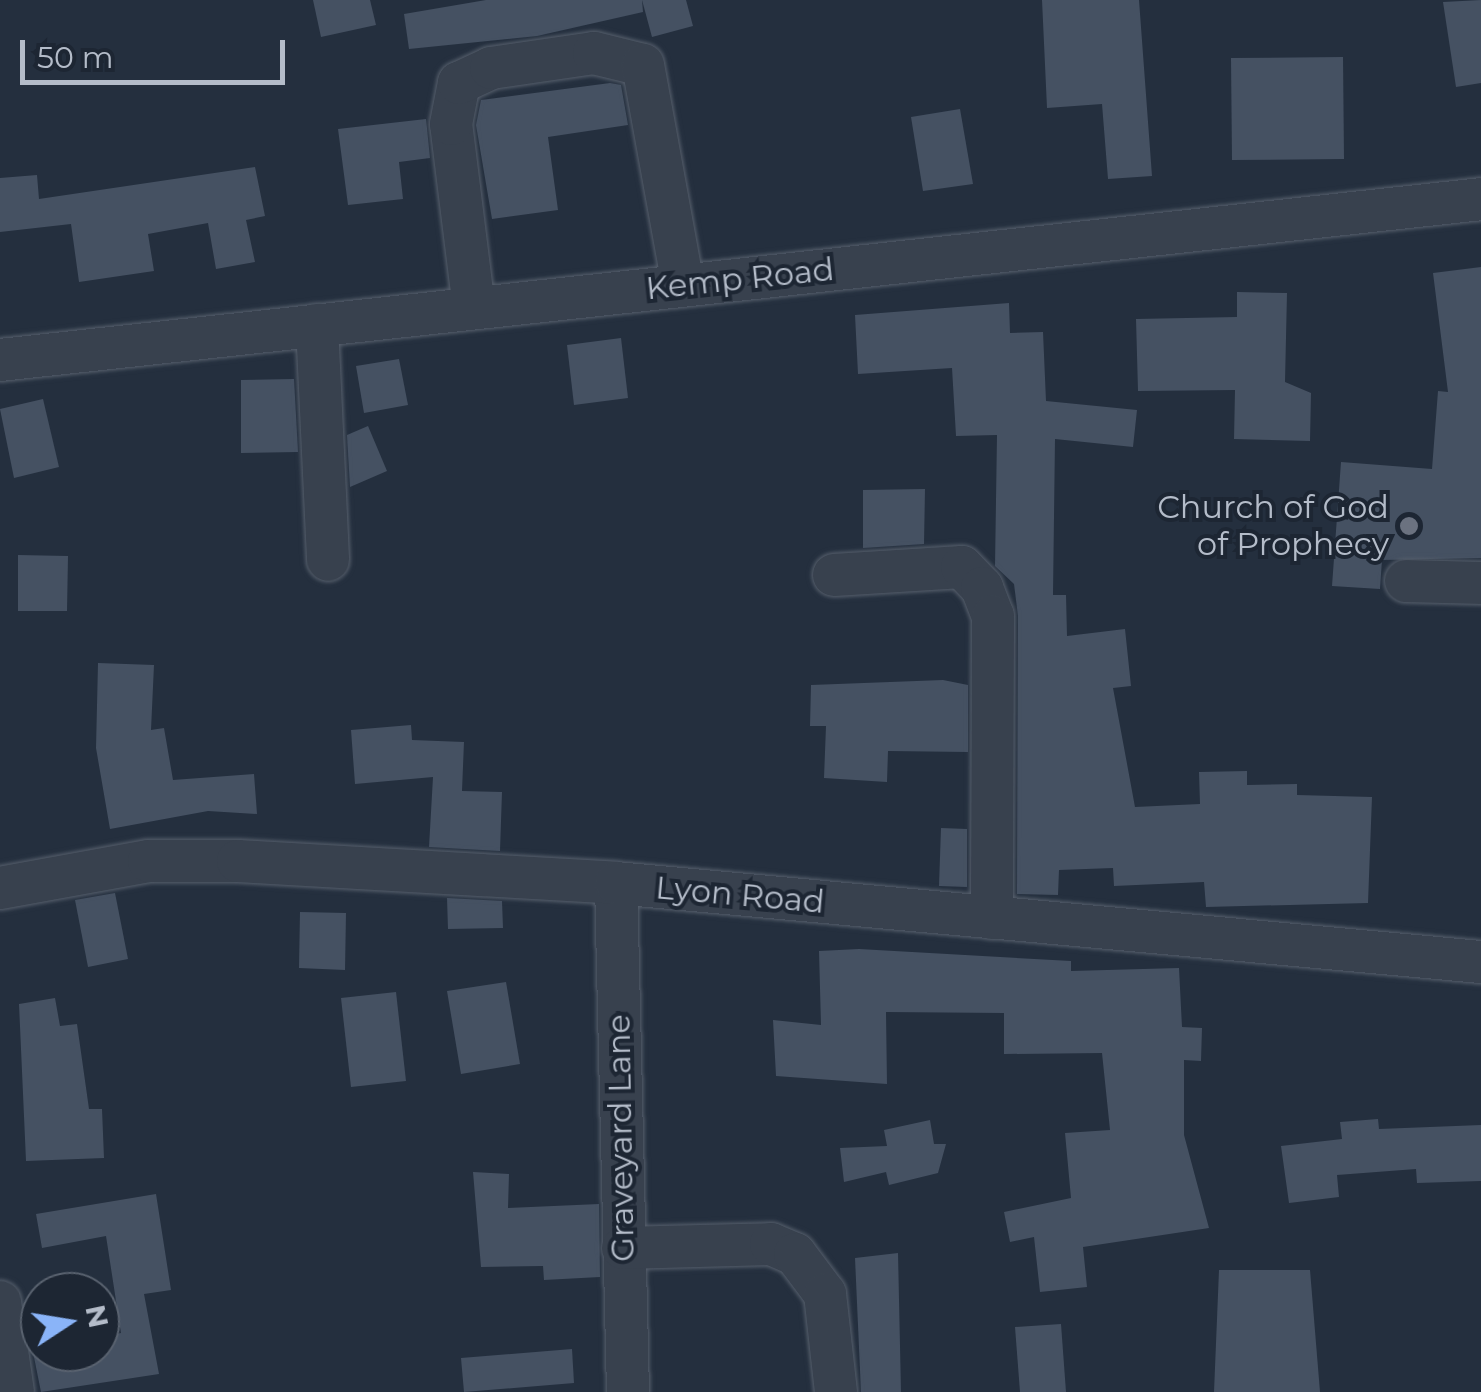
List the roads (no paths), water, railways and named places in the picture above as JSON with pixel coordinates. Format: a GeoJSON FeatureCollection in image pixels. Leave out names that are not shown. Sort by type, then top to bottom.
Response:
{"type":"FeatureCollection","features":[{"type":"Feature","properties":{"kind":"street"},"geometry":{"type":"LineString","coordinates":[[474,308],[450,124],[459,83],[491,68],[594,53],[644,65],[683,285]]}},
{"type":"Feature","properties":{"kind":"street","name":"Kemp Road"},"geometry":{"type":"LineString","coordinates":[[0,360],[1481,199]]}},
{"type":"Feature","properties":{"kind":"street"},"geometry":{"type":"LineString","coordinates":[[318,325],[328,560]]}},
{"type":"Feature","properties":{"kind":"street"},"geometry":{"type":"LineString","coordinates":[[834,575],[962,568],[982,588],[993,616],[992,918]]}},
{"type":"Feature","properties":{"kind":"street"},"geometry":{"type":"LineString","coordinates":[[1406,581],[1481,583]]}},
{"type":"Feature","properties":{"kind":"street","name":"Lyon Road"},"geometry":{"type":"LineString","coordinates":[[0,888],[186,859],[616,884],[1481,962]]}},
{"type":"Feature","properties":{"kind":"street","name":"Graveyard Lane"},"geometry":{"type":"LineString","coordinates":[[616,884],[628,1392]]}},
{"type":"Feature","properties":{"kind":"street"},"geometry":{"type":"LineString","coordinates":[[623,1248],[771,1244],[795,1254],[825,1294],[836,1392]]}},
{"type":"Feature","properties":{"kind":"street"},"geometry":{"type":"LineString","coordinates":[[0,1302],[14,1392]]}},
{"type":"Feature","properties":{"kind":"place","name":"Church of God of Prophecy"},"geometry":{"type":"Point","coordinates":[1409,526]}}]}
